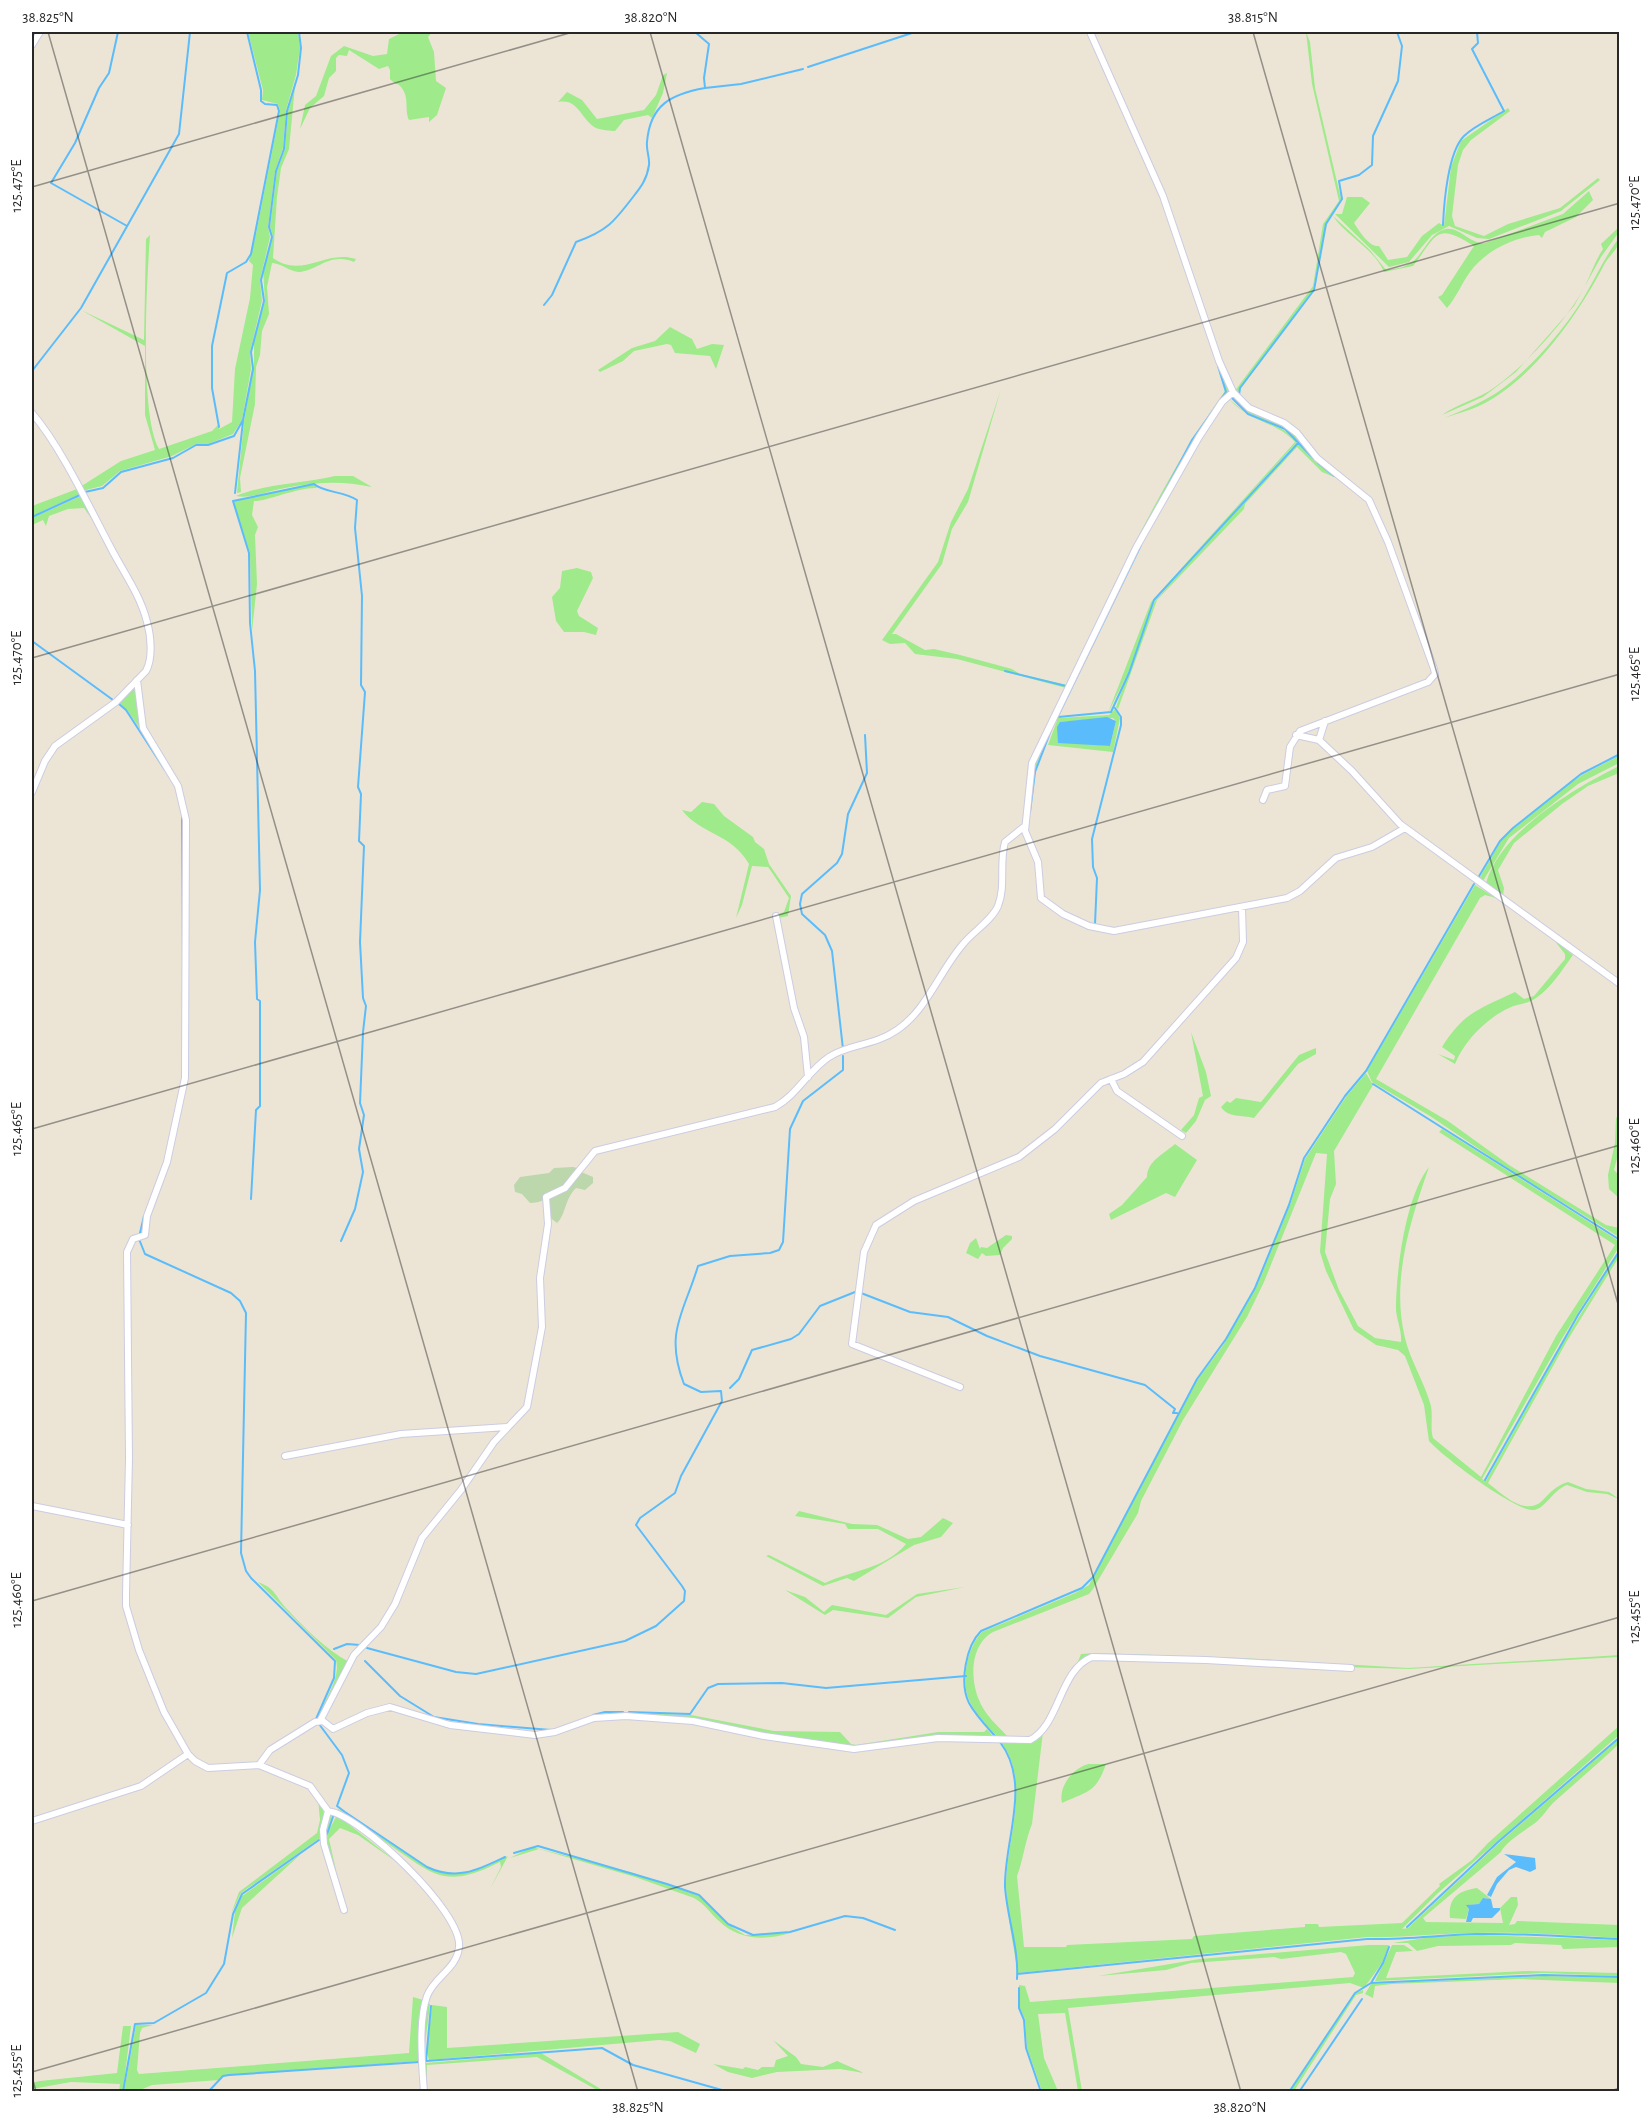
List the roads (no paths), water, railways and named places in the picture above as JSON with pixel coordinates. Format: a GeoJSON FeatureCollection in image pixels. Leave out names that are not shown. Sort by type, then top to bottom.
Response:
{"type":"FeatureCollection","features":[{"type":"Feature","properties":{"kind":"street"},"geometry":{"type":"LineString","coordinates":[[32,45],[40,32]]}},
{"type":"Feature","properties":{"kind":"street"},"geometry":{"type":"LineString","coordinates":[[1090,32],[1163,196],[1219,361],[1233,392],[1249,408],[1284,423],[1297,433],[1317,458],[1369,500],[1388,542],[1434,669],[1435,674],[1428,682],[1325,721],[1295,735],[1290,747],[1285,786],[1267,790],[1263,800]]}},
{"type":"Feature","properties":{"kind":"street"},"geometry":{"type":"LineString","coordinates":[[1233,392],[1222,402],[1199,436],[1136,548],[1032,763],[1025,826],[1038,862],[1042,901],[1089,926],[1107,930],[1122,930],[1242,907],[1293,895],[1336,858],[1372,848],[1405,828]]}},
{"type":"Feature","properties":{"kind":"street"},"geometry":{"type":"LineString","coordinates":[[32,413],[99,524],[145,613],[150,633],[149,665],[116,702],[55,746],[45,761],[32,792]]}},
{"type":"Feature","properties":{"kind":"street"},"geometry":{"type":"LineString","coordinates":[[137,680],[143,728],[175,778],[185,812],[187,1002],[185,1078],[167,1162],[147,1216],[146,1235],[133,1239],[127,1252],[126,1595],[130,1619],[165,1712],[188,1754],[201,1766],[208,1768],[259,1765],[310,1786],[328,1811],[342,1816],[402,1863],[442,1905],[459,1937],[458,1954],[453,1964],[427,1995],[422,2059],[424,2091]]}},
{"type":"Feature","properties":{"kind":"street"},"geometry":{"type":"LineString","coordinates":[[1319,740],[1325,721]]}},
{"type":"Feature","properties":{"kind":"street"},"geometry":{"type":"LineString","coordinates":[[1295,735],[1319,740],[1352,771],[1385,811],[1405,828],[1620,984]]}},
{"type":"Feature","properties":{"kind":"street"},"geometry":{"type":"LineString","coordinates":[[259,1765],[270,1750],[320,1721],[354,1655],[372,1638],[395,1604],[422,1538],[457,1496],[507,1427],[523,1412],[530,1398],[541,1335],[543,1309],[540,1278],[548,1224],[546,1197],[565,1188],[595,1151],[775,1107],[789,1098],[833,1055],[884,1038],[898,1029],[915,1012],[953,956],[995,912],[1001,891],[1005,842],[1025,826]]}},
{"type":"Feature","properties":{"kind":"street"},"geometry":{"type":"LineString","coordinates":[[960,1387],[852,1344],[861,1272],[869,1237],[876,1225],[900,1208],[1019,1157],[1055,1129],[1088,1094],[1143,1062],[1228,969],[1243,942],[1242,907]]}},
{"type":"Feature","properties":{"kind":"street"},"geometry":{"type":"LineString","coordinates":[[776,916],[794,1008],[804,1036],[808,1077]]}},
{"type":"Feature","properties":{"kind":"street"},"geometry":{"type":"LineString","coordinates":[[1111,1079],[1117,1091],[1182,1136]]}},
{"type":"Feature","properties":{"kind":"street"},"geometry":{"type":"LineString","coordinates":[[285,1456],[401,1434],[507,1427]]}},
{"type":"Feature","properties":{"kind":"street"},"geometry":{"type":"LineString","coordinates":[[32,1506],[128,1525]]}},
{"type":"Feature","properties":{"kind":"street"},"geometry":{"type":"LineString","coordinates":[[320,1721],[333,1729],[367,1713],[390,1707],[450,1725],[535,1735],[555,1732],[594,1718],[626,1716],[693,1720],[764,1736],[854,1749],[938,1738],[1016,1742],[1038,1736],[1078,1665],[1092,1657],[1206,1660],[1351,1668]]}},
{"type":"Feature","properties":{"kind":"street"},"geometry":{"type":"LineString","coordinates":[[32,1821],[141,1786],[188,1754]]}},
{"type":"Feature","properties":{"kind":"street"},"geometry":{"type":"LineString","coordinates":[[328,1811],[323,1830],[324,1844],[344,1910]]}},
{"type":"Feature","properties":{"kind":"water"},"geometry":{"type":"Polygon","coordinates":[[[1107,717],[1116,721],[1110,746],[1058,743],[1057,727],[1060,722],[1107,717]]]}},
{"type":"Feature","properties":{"kind":"water"},"geometry":{"type":"Polygon","coordinates":[[[1504,1854],[1535,1858],[1536,1869],[1530,1872],[1516,1867],[1509,1870],[1497,1884],[1491,1897],[1487,1895],[1497,1877],[1516,1862],[1504,1854]]]}},
{"type":"Feature","properties":{"kind":"water"},"geometry":{"type":"Polygon","coordinates":[[[1483,1898],[1491,1899],[1493,1908],[1500,1908],[1500,1910],[1492,1918],[1473,1918],[1471,1922],[1466,1922],[1469,1909],[1466,1905],[1479,1904],[1483,1898]]]}},
{"type":"Feature","properties":{"kind":"waterway"},"geometry":{"type":"LineString","coordinates":[[118,32],[109,73],[99,88],[75,143],[51,183],[127,226]]}},
{"type":"Feature","properties":{"kind":"waterway"},"geometry":{"type":"LineString","coordinates":[[32,371],[81,308],[179,134],[190,32]]}},
{"type":"Feature","properties":{"kind":"waterway"},"geometry":{"type":"LineString","coordinates":[[219,427],[212,388],[212,346],[227,273],[246,262],[251,254],[279,111],[277,105],[265,104],[261,101],[261,90],[247,32]]}},
{"type":"Feature","properties":{"kind":"waterway"},"geometry":{"type":"LineString","coordinates":[[85,492],[103,488],[121,472],[173,458],[196,445],[208,445],[234,436],[243,420],[253,369],[251,352],[264,301],[261,280],[272,237],[269,227],[276,171],[284,149],[287,111],[298,75],[301,48],[299,32]]}},
{"type":"Feature","properties":{"kind":"waterway"},"geometry":{"type":"LineString","coordinates":[[695,32],[709,44],[704,78],[705,88],[741,84],[803,69]]}},
{"type":"Feature","properties":{"kind":"waterway"},"geometry":{"type":"LineString","coordinates":[[808,67],[915,32]]}},
{"type":"Feature","properties":{"kind":"waterway"},"geometry":{"type":"LineString","coordinates":[[1239,395],[1240,388],[1314,290],[1326,224],[1342,199],[1339,181],[1359,175],[1372,165],[1373,136],[1398,81],[1402,46],[1397,32]]}},
{"type":"Feature","properties":{"kind":"waterway"},"geometry":{"type":"LineString","coordinates":[[1443,225],[1448,178],[1459,143],[1473,129],[1504,111],[1472,49],[1478,43],[1477,32]]}},
{"type":"Feature","properties":{"kind":"waterway"},"geometry":{"type":"LineString","coordinates":[[544,305],[552,295],[576,242],[603,230],[639,190],[649,165],[647,145],[649,129],[658,110],[672,98],[705,88]]}},
{"type":"Feature","properties":{"kind":"waterway"},"geometry":{"type":"LineString","coordinates":[[1114,587],[1192,440],[1226,392],[1218,366]]}},
{"type":"Feature","properties":{"kind":"waterway"},"geometry":{"type":"LineString","coordinates":[[1228,398],[1232,398],[1248,414],[1285,429],[1314,459]]}},
{"type":"Feature","properties":{"kind":"waterway"},"geometry":{"type":"LineString","coordinates":[[235,493],[243,421]]}},
{"type":"Feature","properties":{"kind":"waterway"},"geometry":{"type":"LineString","coordinates":[[1058,717],[1111,712],[1129,673],[1154,600],[1298,443]]}},
{"type":"Feature","properties":{"kind":"waterway"},"geometry":{"type":"LineString","coordinates":[[1318,463],[1334,476]]}},
{"type":"Feature","properties":{"kind":"waterway"},"geometry":{"type":"LineString","coordinates":[[251,1199],[256,1110],[260,1106],[260,1001],[257,999],[255,942],[260,890],[255,671],[250,623],[249,553],[233,501],[314,484],[357,500],[355,528],[362,596],[361,685],[365,692],[358,787],[361,794],[359,841],[364,846],[360,942],[363,998],[366,1006],[360,1103],[364,1115],[359,1149],[363,1172],[355,1209],[341,1241]]}},
{"type":"Feature","properties":{"kind":"waterway"},"geometry":{"type":"LineString","coordinates":[[32,517],[80,495]]}},
{"type":"Feature","properties":{"kind":"waterway"},"geometry":{"type":"LineString","coordinates":[[1056,720],[1141,545]]}},
{"type":"Feature","properties":{"kind":"waterway"},"geometry":{"type":"LineString","coordinates":[[32,641],[113,700]]}},
{"type":"Feature","properties":{"kind":"waterway"},"geometry":{"type":"LineString","coordinates":[[1005,671],[1066,686]]}},
{"type":"Feature","properties":{"kind":"waterway"},"geometry":{"type":"LineString","coordinates":[[119,704],[126,710],[165,770]]}},
{"type":"Feature","properties":{"kind":"waterway"},"geometry":{"type":"LineString","coordinates":[[1095,924],[1097,878],[1093,867],[1092,839],[1121,725],[1121,717],[1115,708]]}},
{"type":"Feature","properties":{"kind":"waterway"},"geometry":{"type":"LineString","coordinates":[[1030,812],[1035,772],[1053,725]]}},
{"type":"Feature","properties":{"kind":"waterway"},"geometry":{"type":"LineString","coordinates":[[843,1049],[832,951],[825,935],[802,914],[800,904],[802,894],[837,863],[842,854],[848,814],[867,773],[865,735]]}},
{"type":"Feature","properties":{"kind":"waterway"},"geometry":{"type":"LineString","coordinates":[[1478,878],[1500,841],[1513,828],[1581,774],[1620,754]]}},
{"type":"Feature","properties":{"kind":"waterway"},"geometry":{"type":"LineString","coordinates":[[182,817],[183,955]]}},
{"type":"Feature","properties":{"kind":"waterway"},"geometry":{"type":"LineString","coordinates":[[996,1737],[975,1712],[966,1695],[964,1675],[971,1646],[981,1631],[1082,1588],[1093,1577],[1197,1379],[1226,1339],[1255,1288],[1289,1205],[1304,1158],[1345,1096],[1366,1071],[1474,884]]}},
{"type":"Feature","properties":{"kind":"waterway"},"geometry":{"type":"LineString","coordinates":[[367,1648],[456,1672],[476,1674],[625,1641],[656,1626],[684,1601],[685,1591],[682,1586],[636,1525],[640,1518],[675,1493],[681,1476],[722,1401],[721,1391],[701,1392],[684,1384],[676,1350],[678,1323],[698,1266],[730,1256],[770,1253],[779,1250],[783,1242],[790,1129],[803,1101],[843,1070],[843,1056]]}},
{"type":"Feature","properties":{"kind":"waterway"},"geometry":{"type":"LineString","coordinates":[[1373,1084],[1620,1240]]}},
{"type":"Feature","properties":{"kind":"waterway"},"geometry":{"type":"LineString","coordinates":[[140,1233],[144,1216]]}},
{"type":"Feature","properties":{"kind":"waterway"},"geometry":{"type":"LineString","coordinates":[[139,1239],[145,1254],[231,1293],[240,1301],[246,1313],[241,1553],[246,1571],[251,1578],[335,1661],[334,1678],[316,1719]]}},
{"type":"Feature","properties":{"kind":"waterway"},"geometry":{"type":"LineString","coordinates":[[1485,1480],[1578,1315],[1620,1250]]}},
{"type":"Feature","properties":{"kind":"waterway"},"geometry":{"type":"LineString","coordinates":[[730,1388],[739,1379],[752,1350],[791,1339],[799,1334],[820,1306],[855,1292]]}},
{"type":"Feature","properties":{"kind":"waterway"},"geometry":{"type":"LineString","coordinates":[[861,1293],[910,1312],[948,1317],[987,1336],[1040,1356],[1145,1385],[1175,1409],[1173,1413],[1177,1413]]}},
{"type":"Feature","properties":{"kind":"waterway"},"geometry":{"type":"LineString","coordinates":[[334,1649],[347,1644],[360,1645]]}},
{"type":"Feature","properties":{"kind":"waterway"},"geometry":{"type":"LineString","coordinates":[[365,1661],[400,1696],[434,1717],[478,1724],[551,1730]]}},
{"type":"Feature","properties":{"kind":"waterway"},"geometry":{"type":"LineString","coordinates":[[629,1712],[690,1714],[708,1688],[718,1684],[782,1683],[826,1688],[966,1676]]}},
{"type":"Feature","properties":{"kind":"waterway"},"geometry":{"type":"LineString","coordinates":[[593,1715],[623,1712]]}},
{"type":"Feature","properties":{"kind":"waterway"},"geometry":{"type":"LineString","coordinates":[[319,1724],[342,1755],[349,1773],[337,1806],[345,1812],[427,1867],[438,1871],[467,1872],[505,1857]]}},
{"type":"Feature","properties":{"kind":"waterway"},"geometry":{"type":"LineString","coordinates":[[1407,1927],[1498,1842],[1620,1737]]}},
{"type":"Feature","properties":{"kind":"waterway"},"geometry":{"type":"LineString","coordinates":[[1000,1742],[1009,1758],[1014,1776],[1014,1813],[1005,1887],[1016,1956],[1017,1979]]}},
{"type":"Feature","properties":{"kind":"waterway"},"geometry":{"type":"LineString","coordinates":[[327,1834],[334,1814]]}},
{"type":"Feature","properties":{"kind":"waterway"},"geometry":{"type":"LineString","coordinates":[[123,2092],[135,2024],[154,2023],[206,1993],[224,1964],[233,1914],[242,1894],[319,1840]]}},
{"type":"Feature","properties":{"kind":"waterway"},"geometry":{"type":"LineString","coordinates":[[514,1853],[538,1846],[667,1884],[699,1895],[728,1924],[753,1935],[790,1932],[845,1916],[863,1918],[895,1930]]}},
{"type":"Feature","properties":{"kind":"waterway"},"geometry":{"type":"LineString","coordinates":[[1017,1974],[1367,1939],[1495,1934],[1620,1939]]}},
{"type":"Feature","properties":{"kind":"waterway"},"geometry":{"type":"LineString","coordinates":[[1289,2092],[1355,1993],[1371,1983],[1389,1947]]}},
{"type":"Feature","properties":{"kind":"waterway"},"geometry":{"type":"LineString","coordinates":[[1371,1983],[1543,1975],[1620,1977]]}},
{"type":"Feature","properties":{"kind":"waterway"},"geometry":{"type":"LineString","coordinates":[[1019,1988],[1019,2008],[1024,2020],[1026,2048],[1041,2092]]}},
{"type":"Feature","properties":{"kind":"waterway"},"geometry":{"type":"LineString","coordinates":[[1299,2092],[1362,1999]]}},
{"type":"Feature","properties":{"kind":"waterway"},"geometry":{"type":"LineString","coordinates":[[431,2006],[426,2061],[602,2048],[633,2065],[729,2092]]}},
{"type":"Feature","properties":{"kind":"waterway"},"geometry":{"type":"LineString","coordinates":[[208,2092],[223,2076],[229,2075],[419,2062]]}}]}
